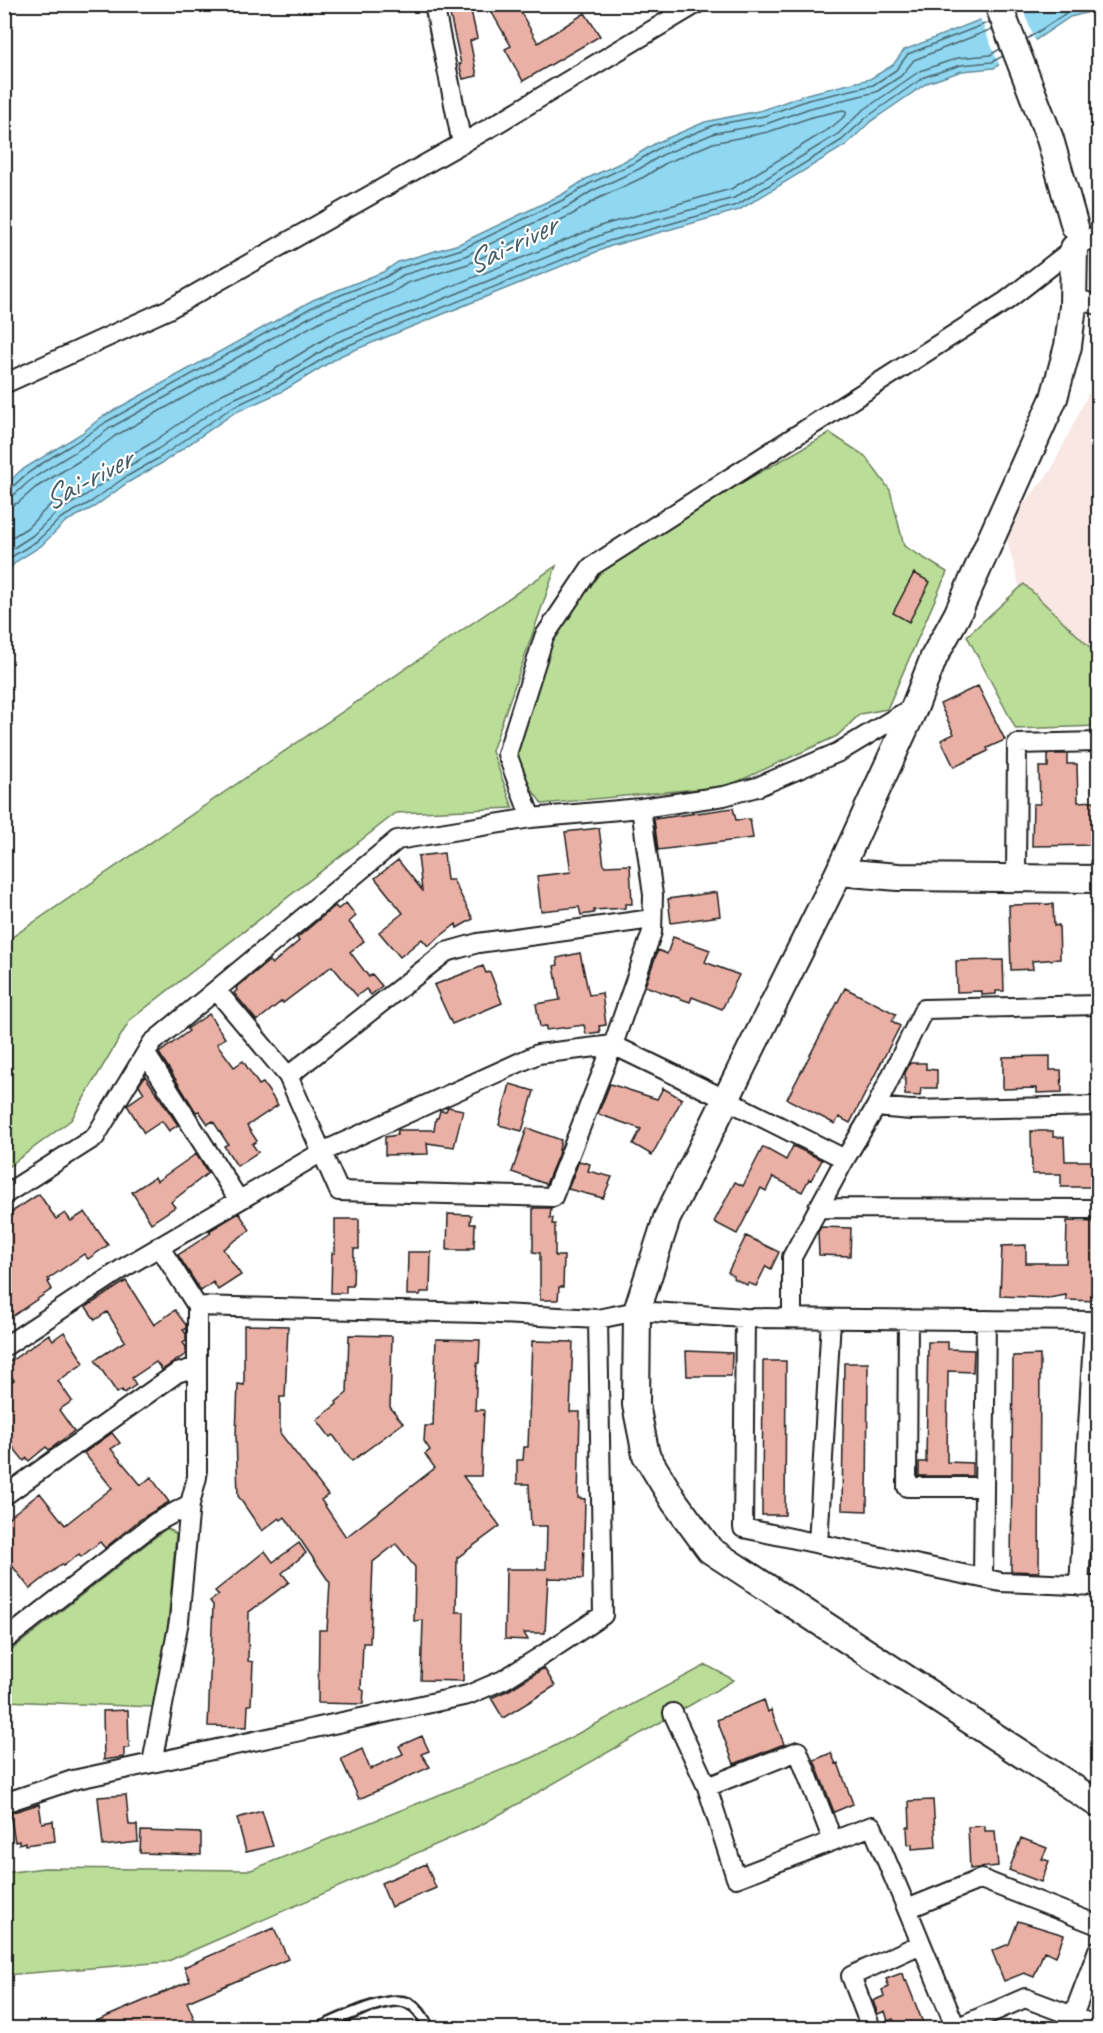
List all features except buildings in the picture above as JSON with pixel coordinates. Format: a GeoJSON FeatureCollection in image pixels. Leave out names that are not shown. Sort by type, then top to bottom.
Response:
{"type":"FeatureCollection","features":[{"type":"Feature","properties":{"kind":"street"},"geometry":{"type":"LineString","coordinates":[[434,4],[462,144]]}},
{"type":"Feature","properties":{"kind":"street"},"geometry":{"type":"LineString","coordinates":[[4,384],[169,309],[462,144],[696,4]]}},
{"type":"Feature","properties":{"kind":"street"},"geometry":{"type":"LineString","coordinates":[[998,4],[1050,139],[1083,236],[1068,346],[1054,398],[957,615],[934,657],[915,706],[839,872],[667,1218],[637,1311],[636,1405],[646,1455],[674,1501],[710,1550],[1098,1804]]}},
{"type":"Feature","properties":{"kind":"street"},"geometry":{"type":"LineString","coordinates":[[531,818],[507,754],[544,637],[591,567],[1006,301],[1083,236]]}},
{"type":"Feature","properties":{"kind":"street"},"geometry":{"type":"LineString","coordinates":[[1073,298],[1098,304]]}},
{"type":"Feature","properties":{"kind":"street"},"geometry":{"type":"LineString","coordinates":[[4,1195],[95,1137],[152,1043],[397,840],[531,818],[641,808],[723,796],[757,787],[839,752],[915,706]]}},
{"type":"Feature","properties":{"kind":"street"},"geometry":{"type":"LineString","coordinates":[[1016,878],[1017,744],[1098,742]]}},
{"type":"Feature","properties":{"kind":"street"},"geometry":{"type":"LineString","coordinates":[[217,991],[288,1076],[339,1191],[553,1197],[613,1045],[652,932],[653,895],[641,808]]}},
{"type":"Feature","properties":{"kind":"street"},"geometry":{"type":"LineString","coordinates":[[839,872],[898,877],[1098,879]]}},
{"type":"Feature","properties":{"kind":"street"},"geometry":{"type":"LineString","coordinates":[[288,1076],[446,952],[478,943],[652,919]]}},
{"type":"Feature","properties":{"kind":"street"},"geometry":{"type":"LineString","coordinates":[[792,1318],[792,1257],[844,1159],[876,1107],[924,1009],[1098,1005]]}},
{"type":"Feature","properties":{"kind":"street"},"geometry":{"type":"LineString","coordinates":[[4,1347],[159,1246],[322,1152],[538,1054],[613,1045],[844,1159]]}},
{"type":"Feature","properties":{"kind":"street"},"geometry":{"type":"LineString","coordinates":[[146,1054],[238,1199]]}},
{"type":"Feature","properties":{"kind":"street"},"geometry":{"type":"LineString","coordinates":[[876,1107],[911,1110],[1098,1106]]}},
{"type":"Feature","properties":{"kind":"street"},"geometry":{"type":"LineString","coordinates":[[818,1208],[1098,1209]]}},
{"type":"Feature","properties":{"kind":"street"},"geometry":{"type":"LineString","coordinates":[[152,1763],[179,1622],[190,1504],[197,1477],[197,1306],[159,1246]]}},
{"type":"Feature","properties":{"kind":"street"},"geometry":{"type":"LineString","coordinates":[[197,1306],[480,1313],[598,1319],[637,1311],[745,1318],[1096,1321],[1078,1586]]}},
{"type":"Feature","properties":{"kind":"street"},"geometry":{"type":"LineString","coordinates":[[745,1318],[743,1528],[1001,1582],[1098,1586]]}},
{"type":"Feature","properties":{"kind":"street"},"geometry":{"type":"LineString","coordinates":[[4,1803],[72,1780],[468,1695],[503,1680],[603,1615],[598,1319]]}},
{"type":"Feature","properties":{"kind":"street"},"geometry":{"type":"LineString","coordinates":[[818,1544],[831,1319]]}},
{"type":"Feature","properties":{"kind":"street"},"geometry":{"type":"LineString","coordinates":[[908,1319],[907,1487],[984,1487]]}},
{"type":"Feature","properties":{"kind":"street"},"geometry":{"type":"LineString","coordinates":[[983,1578],[986,1320]]}},
{"type":"Feature","properties":{"kind":"street"},"geometry":{"type":"LineString","coordinates":[[4,1496],[177,1373],[197,1367]]}},
{"type":"Feature","properties":{"kind":"street"},"geometry":{"type":"LineString","coordinates":[[4,1641],[155,1523],[190,1504]]}},
{"type":"Feature","properties":{"kind":"street"},"geometry":{"type":"LineString","coordinates":[[673,1713],[707,1787],[736,1878],[872,1826],[956,2028],[1025,1998],[1098,2027]]}},
{"type":"Feature","properties":{"kind":"street"},"geometry":{"type":"LineString","coordinates":[[707,1787],[798,1751],[833,1840]]}},
{"type":"Feature","properties":{"kind":"street"},"geometry":{"type":"LineString","coordinates":[[907,1910],[981,1879],[1098,1925]]}},
{"type":"Feature","properties":{"kind":"street"},"geometry":{"type":"LineString","coordinates":[[871,2028],[850,1976],[921,1944]]}},
{"type":"Feature","properties":{"kind":"street"},"geometry":{"type":"LineString","coordinates":[[1073,2016],[1098,1950]]}},
{"type":"Feature","properties":{"kind":"lane"},"geometry":{"type":"LineString","coordinates":[[318,2028],[380,2002],[407,2002],[420,2012],[429,2028]]}},
{"type":"Feature","properties":{"kind":"shaded area"},"geometry":{"type":"Polygon","coordinates":[[[1098,315],[1098,691],[1026,612],[1004,528],[1050,472],[1092,386],[1098,315]]]}},
{"type":"Feature","properties":{"kind":"green space"},"geometry":{"type":"Polygon","coordinates":[[[830,433],[865,456],[890,490],[904,546],[947,572],[887,709],[860,714],[837,736],[728,786],[542,804],[507,754],[544,637],[591,567],[830,433]]]}},
{"type":"Feature","properties":{"kind":"green space"},"geometry":{"type":"Polygon","coordinates":[[[556,566],[492,751],[513,808],[396,813],[130,1020],[71,1120],[5,1169],[5,942],[556,566]]]}},
{"type":"Feature","properties":{"kind":"green space"},"geometry":{"type":"Polygon","coordinates":[[[1024,584],[1098,655],[1098,726],[1016,729],[967,636],[1024,584]]]}},
{"type":"Feature","properties":{"kind":"green space"},"geometry":{"type":"Polygon","coordinates":[[[1095,1479],[1098,1482],[1098,1561],[1091,1553],[1095,1479]]]}},
{"type":"Feature","properties":{"kind":"green space"},"geometry":{"type":"Polygon","coordinates":[[[167,1528],[176,1534],[167,1636],[153,1707],[5,1701],[5,1655],[167,1528]]]}},
{"type":"Feature","properties":{"kind":"green space"},"geometry":{"type":"Polygon","coordinates":[[[706,1665],[734,1680],[481,1825],[166,1962],[5,1975],[4,1873],[44,1868],[251,1870],[534,1757],[706,1665]]]}},
{"type":"Feature","properties":{"kind":"water","name":"Sai-river"},"geometry":{"type":"Polygon","coordinates":[[[1017,5],[1098,5],[1098,10],[1070,17],[994,68],[962,71],[927,83],[870,122],[846,145],[739,210],[611,246],[342,355],[283,391],[234,413],[94,507],[65,522],[41,546],[17,561],[5,573],[5,486],[20,471],[82,433],[102,417],[313,300],[383,272],[398,262],[459,244],[563,194],[586,179],[633,157],[656,143],[705,122],[763,110],[807,94],[870,79],[893,65],[904,50],[1017,5]]]}},
{"type":"Feature","properties":{"kind":"pier"},"geometry":{"type":"Polygon","coordinates":[[[1009,4],[1021,5],[1036,43],[1001,69],[979,16],[1009,4]]]}}]}
